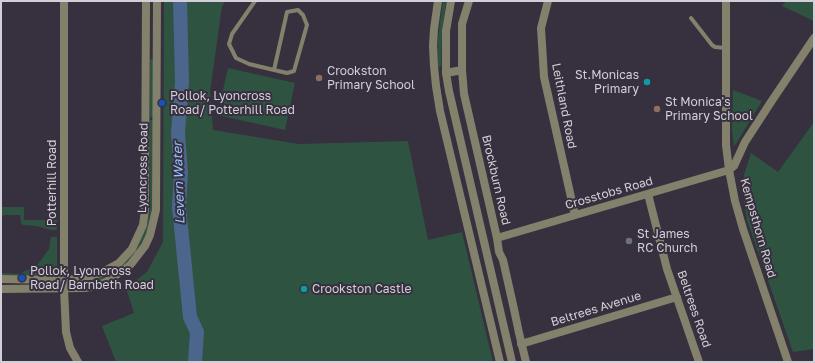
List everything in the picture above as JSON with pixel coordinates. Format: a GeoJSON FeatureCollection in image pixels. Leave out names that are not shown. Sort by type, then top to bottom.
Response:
{"type":"FeatureCollection","features":[{"type":"Feature","properties":{"kind":"street","name":"Potterhill Road"},"geometry":{"type":"LineString","coordinates":[[64,1],[64,289],[66,332],[70,348],[78,362]]}},
{"type":"Feature","properties":{"kind":"street","name":"Lyoncross Road"},"geometry":{"type":"LineString","coordinates":[[1,279],[64,280],[91,276],[101,273],[119,263],[132,250],[142,225],[145,210],[146,1]]}},
{"type":"Feature","properties":{"kind":"street","name":"Lyoncross Road"},"geometry":{"type":"LineString","coordinates":[[1,289],[64,289],[95,286],[116,276],[131,264],[145,246],[150,235],[156,210],[157,1]]}},
{"type":"Feature","properties":{"kind":"street"},"geometry":{"type":"LineString","coordinates":[[438,1],[433,46],[434,73],[440,111],[500,362]]}},
{"type":"Feature","properties":{"kind":"street"},"geometry":{"type":"LineString","coordinates":[[451,1],[446,31],[446,73],[452,109],[512,362]]}},
{"type":"Feature","properties":{"kind":"street","name":"Brockburn Road"},"geometry":{"type":"LineString","coordinates":[[468,1],[462,24],[462,70],[464,94],[499,252],[503,260],[526,362]]}},
{"type":"Feature","properties":{"kind":"street","name":"Leithland Road"},"geometry":{"type":"LineString","coordinates":[[548,1],[541,28],[544,77],[575,215]]}},
{"type":"Feature","properties":{"kind":"street","name":"Kempsthorn Road"},"geometry":{"type":"LineString","coordinates":[[726,1],[726,145],[729,170],[735,201],[743,229],[788,362]]}},
{"type":"Feature","properties":{"kind":"street"},"geometry":{"type":"LineString","coordinates":[[729,170],[734,166],[745,142],[814,38]]}},
{"type":"Feature","properties":{"kind":"street"},"geometry":{"type":"LineString","coordinates":[[146,54],[157,54]]}},
{"type":"Feature","properties":{"kind":"street"},"geometry":{"type":"LineString","coordinates":[[434,73],[446,73],[462,70]]}},
{"type":"Feature","properties":{"kind":"street","name":"Crosstobs Road"},"geometry":{"type":"LineString","coordinates":[[496,238],[729,170]]}},
{"type":"Feature","properties":{"kind":"street","name":"Beltrees Road"},"geometry":{"type":"LineString","coordinates":[[648,194],[667,269],[699,362]]}},
{"type":"Feature","properties":{"kind":"street"},"geometry":{"type":"LineString","coordinates":[[485,297],[496,295]]}},
{"type":"Feature","properties":{"kind":"street","name":"Beltrees Avenue"},"geometry":{"type":"LineString","coordinates":[[521,344],[677,297]]}},
{"type":"Feature","properties":{"kind":"lane"},"geometry":{"type":"LineString","coordinates":[[255,1],[232,34],[228,44],[236,58],[249,64],[274,70],[287,73],[294,71],[306,25],[303,15],[298,10],[287,12],[274,70]]}},
{"type":"Feature","properties":{"kind":"lane"},"geometry":{"type":"LineString","coordinates":[[691,18],[712,45],[715,47],[725,48]]}},
{"type":"Feature","properties":{"kind":"green space"},"geometry":{"type":"Polygon","coordinates":[[[164,1],[226,1],[222,6],[210,92],[213,130],[299,144],[408,141],[428,240],[462,232],[493,362],[116,362],[102,326],[134,313],[126,288],[147,272],[163,242],[164,1]]]}},
{"type":"Feature","properties":{"kind":"green space"},"geometry":{"type":"Polygon","coordinates":[[[443,1],[446,1],[442,32],[441,66],[438,67],[437,51],[443,1]]]}},
{"type":"Feature","properties":{"kind":"green space"},"geometry":{"type":"Polygon","coordinates":[[[786,1],[814,1],[814,21],[782,6],[786,1]]]}},
{"type":"Feature","properties":{"kind":"green space"},"geometry":{"type":"Polygon","coordinates":[[[151,59],[153,60],[153,117],[150,117],[151,59]]]}},
{"type":"Feature","properties":{"kind":"green space"},"geometry":{"type":"Polygon","coordinates":[[[228,68],[295,83],[285,130],[217,115],[228,68]]]}},
{"type":"Feature","properties":{"kind":"green space"},"geometry":{"type":"Polygon","coordinates":[[[733,90],[762,101],[734,147],[732,129],[733,90]]]}},
{"type":"Feature","properties":{"kind":"green space"},"geometry":{"type":"Polygon","coordinates":[[[150,120],[153,120],[152,218],[144,241],[131,260],[116,274],[95,284],[67,285],[68,283],[84,283],[114,271],[122,265],[137,248],[147,225],[150,209],[150,120]]]}},
{"type":"Feature","properties":{"kind":"green space"},"geometry":{"type":"Polygon","coordinates":[[[814,122],[814,349],[793,352],[747,220],[744,203],[744,175],[751,153],[778,172],[814,122]]]}},
{"type":"Feature","properties":{"kind":"green space"},"geometry":{"type":"Polygon","coordinates":[[[1,207],[24,207],[24,220],[57,220],[57,230],[23,225],[21,223],[20,215],[1,216],[1,207]]]}},
{"type":"Feature","properties":{"kind":"green space"},"geometry":{"type":"Polygon","coordinates":[[[51,237],[57,237],[57,270],[55,275],[1,275],[1,273],[19,274],[38,264],[49,249],[51,237]]]}},
{"type":"Feature","properties":{"kind":"waterway","name":"Levern Water"},"geometry":{"type":"LineString","coordinates":[[180,1],[182,82],[178,133],[181,173],[179,207],[190,317],[197,332],[195,362]]}},
{"type":"Feature","properties":{"kind":"place","name":"Crookston Primary School"},"geometry":{"type":"Point","coordinates":[319,78]}},
{"type":"Feature","properties":{"kind":"place","name":"St.Monicas Primary"},"geometry":{"type":"Point","coordinates":[647,82]}},
{"type":"Feature","properties":{"kind":"place","name":"Pollok, Lyoncross Road/ Potterhill Road"},"geometry":{"type":"Point","coordinates":[162,103]}},
{"type":"Feature","properties":{"kind":"place","name":"St Monica's Primary School"},"geometry":{"type":"Point","coordinates":[657,109]}},
{"type":"Feature","properties":{"kind":"place","name":"St James RC Church"},"geometry":{"type":"Point","coordinates":[629,241]}},
{"type":"Feature","properties":{"kind":"place","name":"Pollok, Lyoncross Road/ Barnbeth Road"},"geometry":{"type":"Point","coordinates":[22,278]}},
{"type":"Feature","properties":{"kind":"place","name":"Crookston Castle"},"geometry":{"type":"Point","coordinates":[304,289]}}]}
